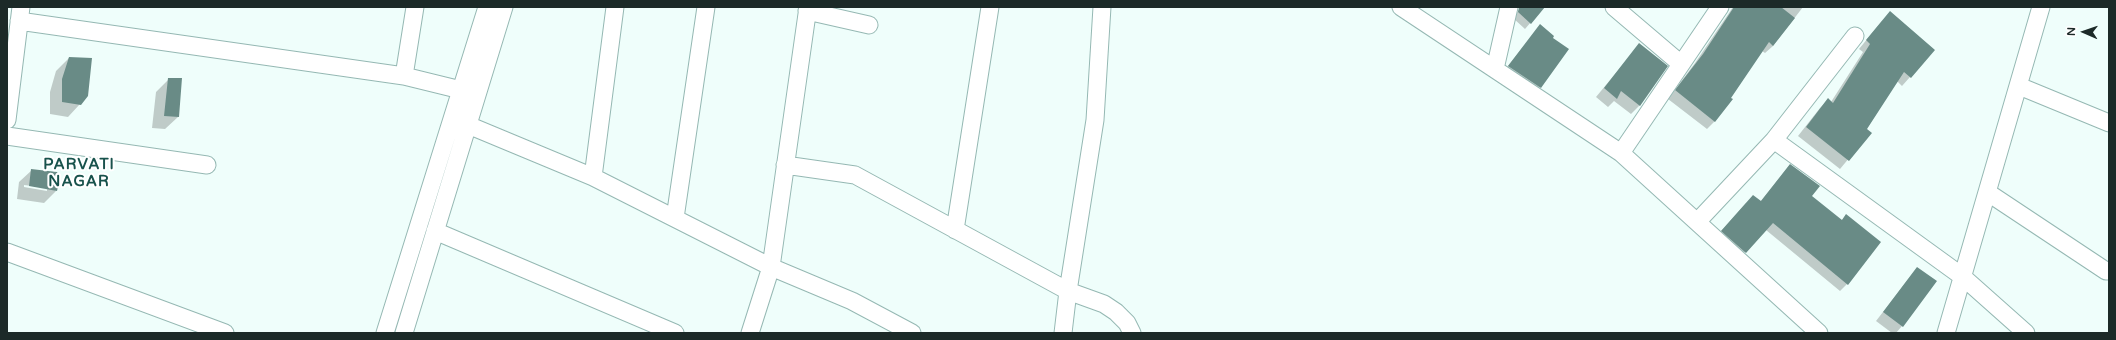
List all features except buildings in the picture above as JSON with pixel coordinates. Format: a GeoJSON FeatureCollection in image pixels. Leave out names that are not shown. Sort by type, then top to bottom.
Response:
{"type":"FeatureCollection","features":[{"type":"Feature","properties":{"kind":"street"},"geometry":{"type":"LineString","coordinates":[[404,76],[415,7]]}},
{"type":"Feature","properties":{"kind":"street"},"geometry":{"type":"LineString","coordinates":[[385,333],[487,7]]}},
{"type":"Feature","properties":{"kind":"street"},"geometry":{"type":"LineString","coordinates":[[404,333],[504,7]]}},
{"type":"Feature","properties":{"kind":"street"},"geometry":{"type":"LineString","coordinates":[[593,177],[615,7]]}},
{"type":"Feature","properties":{"kind":"street"},"geometry":{"type":"LineString","coordinates":[[675,218],[706,7]]}},
{"type":"Feature","properties":{"kind":"street"},"geometry":{"type":"LineString","coordinates":[[955,230],[990,7]]}},
{"type":"Feature","properties":{"kind":"street"},"geometry":{"type":"LineString","coordinates":[[1063,333],[1068,291],[1095,120],[1102,7]]}},
{"type":"Feature","properties":{"kind":"street"},"geometry":{"type":"LineString","coordinates":[[1401,7],[1620,153],[1819,333]]}},
{"type":"Feature","properties":{"kind":"street"},"geometry":{"type":"LineString","coordinates":[[1495,69],[1509,7]]}},
{"type":"Feature","properties":{"kind":"street"},"geometry":{"type":"LineString","coordinates":[[1614,7],[1682,64]]}},
{"type":"Feature","properties":{"kind":"street"},"geometry":{"type":"LineString","coordinates":[[1620,153],[1720,7]]}},
{"type":"Feature","properties":{"kind":"street"},"geometry":{"type":"LineString","coordinates":[[1946,333],[2041,7]]}},
{"type":"Feature","properties":{"kind":"street"},"geometry":{"type":"LineString","coordinates":[[750,333],[771,266],[807,9],[869,25]]}},
{"type":"Feature","properties":{"kind":"street"},"geometry":{"type":"LineString","coordinates":[[7,120],[20,14],[404,76],[461,90]]}},
{"type":"Feature","properties":{"kind":"street"},"geometry":{"type":"LineString","coordinates":[[1697,222],[1774,140],[1855,36]]}},
{"type":"Feature","properties":{"kind":"street"},"geometry":{"type":"LineString","coordinates":[[2019,86],[2109,123]]}},
{"type":"Feature","properties":{"kind":"street"},"geometry":{"type":"LineString","coordinates":[[468,125],[593,177],[771,266],[852,301],[912,333]]}},
{"type":"Feature","properties":{"kind":"street"},"geometry":{"type":"LineString","coordinates":[[7,136],[207,165]]}},
{"type":"Feature","properties":{"kind":"street"},"geometry":{"type":"LineString","coordinates":[[1774,140],[1963,277],[2026,333]]}},
{"type":"Feature","properties":{"kind":"street"},"geometry":{"type":"LineString","coordinates":[[785,165],[855,175],[1068,291],[1104,304],[1122,318],[1132,333]]}},
{"type":"Feature","properties":{"kind":"street"},"geometry":{"type":"LineString","coordinates":[[1987,192],[2106,271],[2109,271]]}},
{"type":"Feature","properties":{"kind":"street"},"geometry":{"type":"LineString","coordinates":[[435,231],[675,333]]}},
{"type":"Feature","properties":{"kind":"street"},"geometry":{"type":"LineString","coordinates":[[7,252],[225,333]]}},
{"type":"Feature","properties":{"kind":"district","name":"PARVATI NAGAR"},"geometry":{"type":"Point","coordinates":[79,174]}}]}
